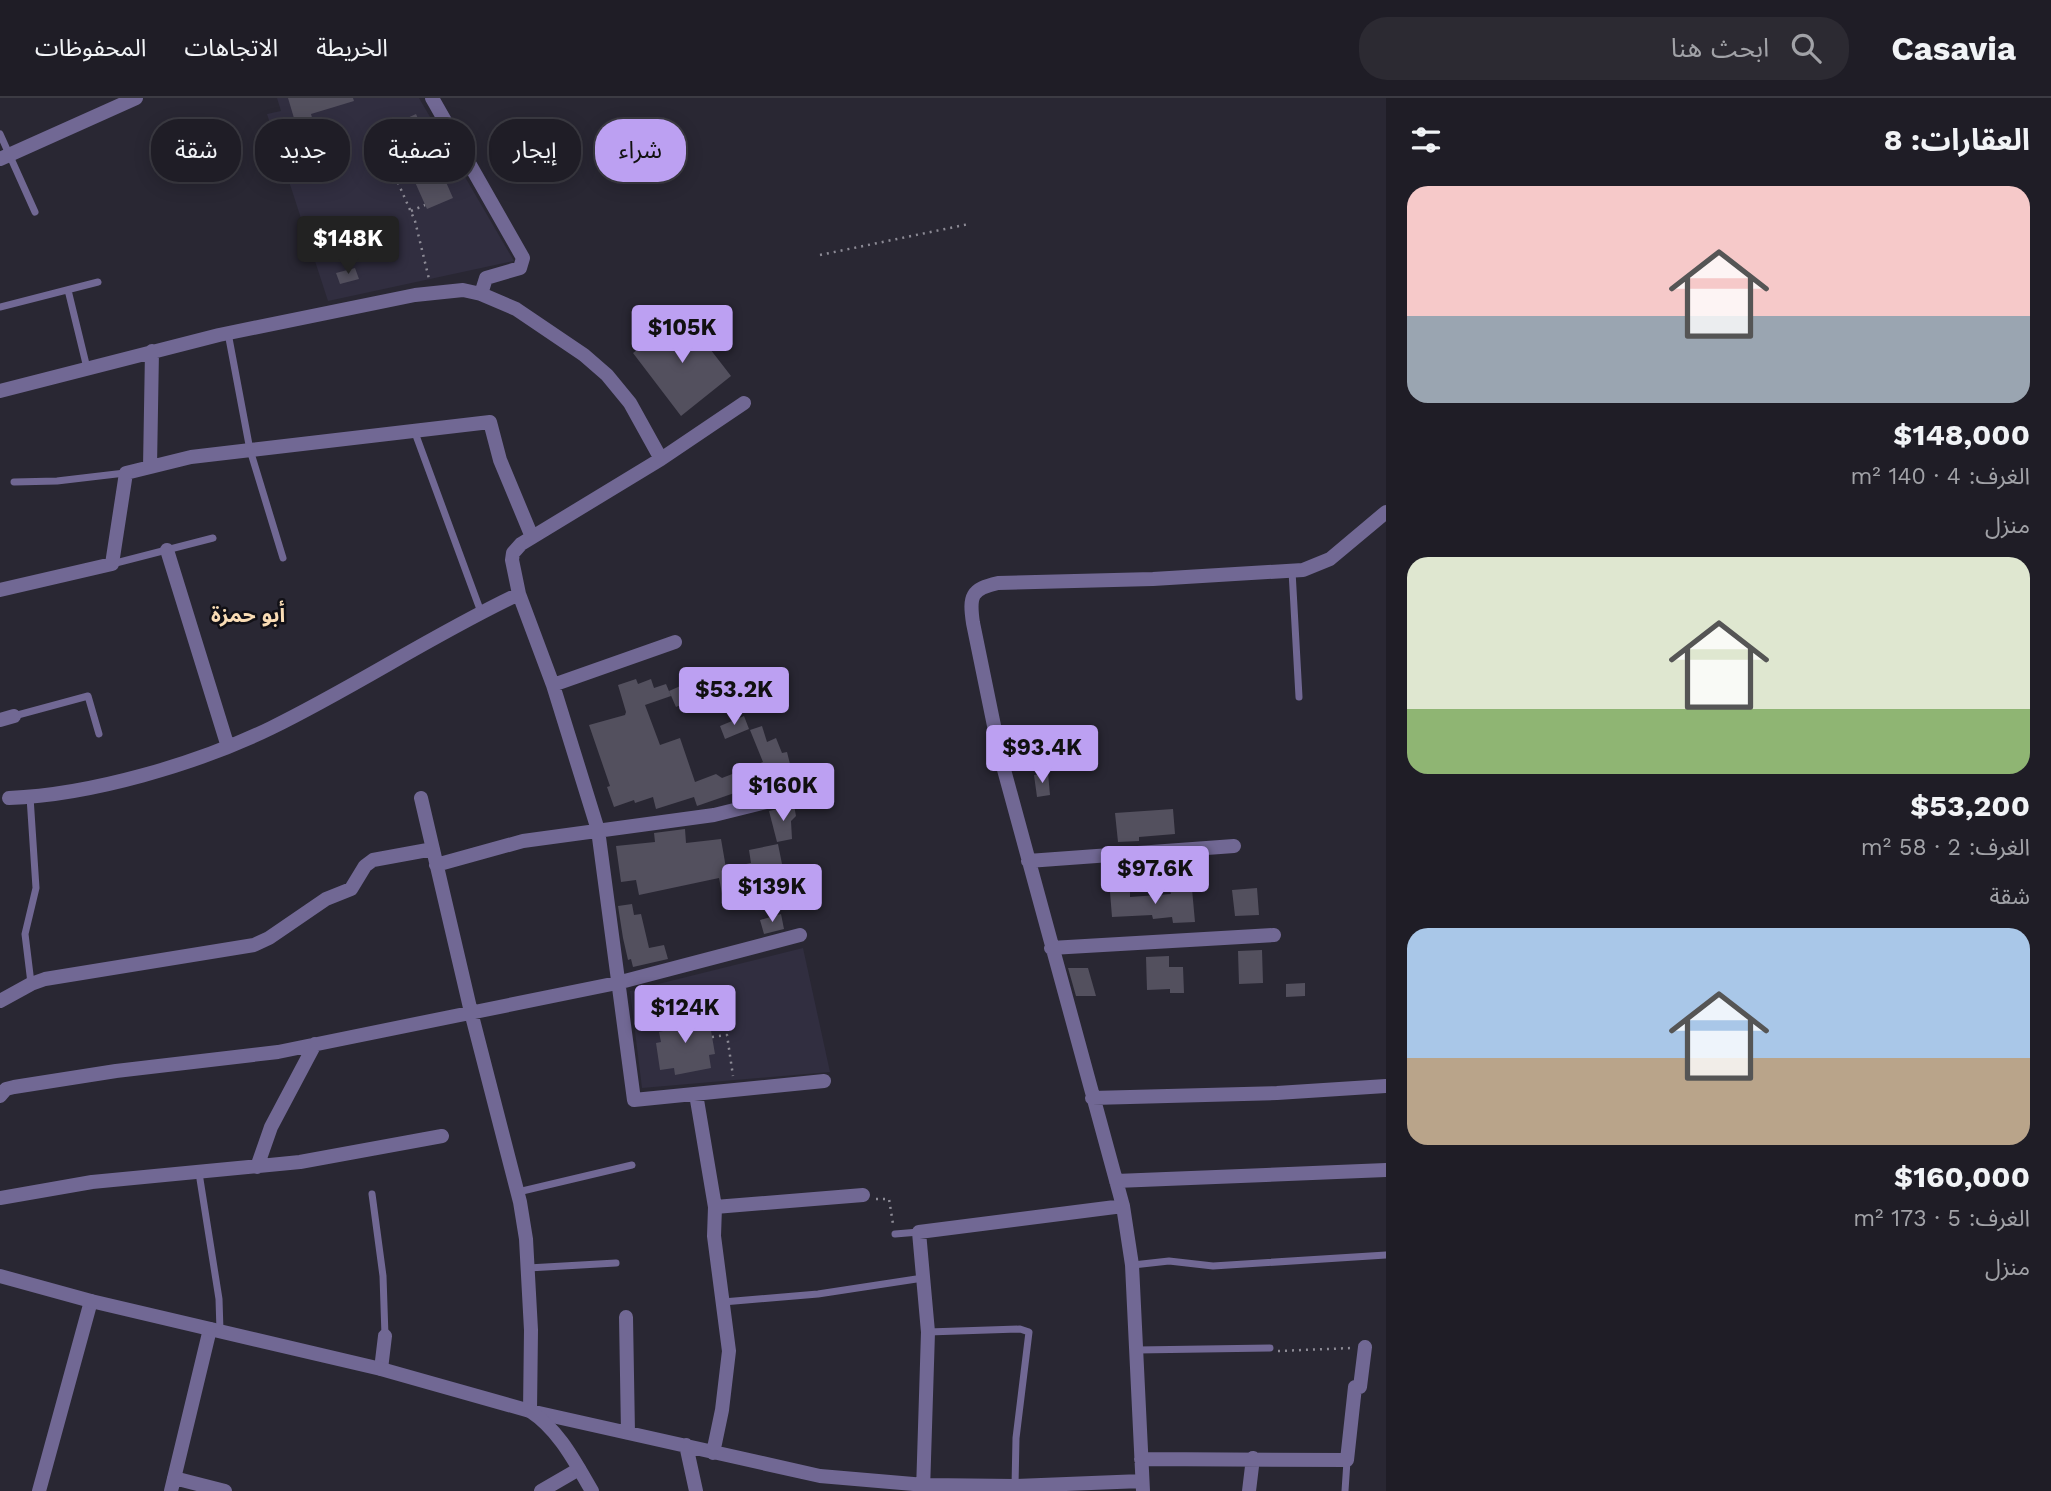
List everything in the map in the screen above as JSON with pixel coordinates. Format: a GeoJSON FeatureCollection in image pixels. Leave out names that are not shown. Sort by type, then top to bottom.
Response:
{"type":"FeatureCollection","features":[{"type":"Feature","properties":{"kind":"street"},"geometry":{"type":"LineString","coordinates":[[4,157],[136,98]]}},
{"type":"Feature","properties":{"kind":"street"},"geometry":{"type":"LineString","coordinates":[[432,98],[523,258],[520,268],[486,278],[481,294]]}},
{"type":"Feature","properties":{"kind":"street"},"geometry":{"type":"LineString","coordinates":[[0,391],[228,333],[432,292],[463,290],[481,294],[530,318],[584,355],[607,375],[630,403],[661,459]]}},
{"type":"Feature","properties":{"kind":"street"},"geometry":{"type":"LineString","coordinates":[[150,467],[152,351]]}},
{"type":"Feature","properties":{"kind":"street"},"geometry":{"type":"LineString","coordinates":[[744,403],[661,459],[516,547],[513,553],[519,594],[553,685],[598,830],[635,1100],[824,1081]]}},
{"type":"Feature","properties":{"kind":"street"},"geometry":{"type":"LineString","coordinates":[[0,590],[112,564],[126,473],[191,457],[490,422],[500,460],[533,537]]}},
{"type":"Feature","properties":{"kind":"street"},"geometry":{"type":"LineString","coordinates":[[0,1276],[91,1301],[381,1369],[530,1411],[820,1476],[924,1488],[1142,1486],[1132,1265],[1123,1206],[1000,755],[970,606],[973,593],[982,586],[998,583],[1153,579],[1292,570],[1315,566],[1330,559],[1386,512]]}},
{"type":"Feature","properties":{"kind":"street"},"geometry":{"type":"LineString","coordinates":[[167,551],[228,747]]}},
{"type":"Feature","properties":{"kind":"street"},"geometry":{"type":"LineString","coordinates":[[4,798],[30,797],[86,788],[162,770],[228,747],[313,706],[481,612],[519,594]]}},
{"type":"Feature","properties":{"kind":"street"},"geometry":{"type":"LineString","coordinates":[[553,685],[675,642]]}},
{"type":"Feature","properties":{"kind":"street"},"geometry":{"type":"LineString","coordinates":[[436,865],[523,841],[714,815],[795,795]]}},
{"type":"Feature","properties":{"kind":"street"},"geometry":{"type":"LineString","coordinates":[[421,798],[471,1012],[518,1192],[528,1268],[531,1330],[530,1411]]}},
{"type":"Feature","properties":{"kind":"street"},"geometry":{"type":"LineString","coordinates":[[1028,862],[1234,846]]}},
{"type":"Feature","properties":{"kind":"street"},"geometry":{"type":"LineString","coordinates":[[0,1001],[45,979],[254,945],[269,938],[326,899],[351,889],[365,866],[373,860],[433,849]]}},
{"type":"Feature","properties":{"kind":"street"},"geometry":{"type":"LineString","coordinates":[[0,1096],[6,1089],[14,1087],[116,1071],[278,1052],[617,983],[800,934]]}},
{"type":"Feature","properties":{"kind":"street"},"geometry":{"type":"LineString","coordinates":[[1051,948],[1274,935]]}},
{"type":"Feature","properties":{"kind":"street"},"geometry":{"type":"LineString","coordinates":[[257,1167],[271,1127],[315,1044]]}},
{"type":"Feature","properties":{"kind":"street"},"geometry":{"type":"LineString","coordinates":[[1092,1098],[1277,1093],[1386,1086]]}},
{"type":"Feature","properties":{"kind":"street"},"geometry":{"type":"LineString","coordinates":[[696,1094],[715,1207],[714,1236],[729,1351],[722,1410],[713,1453]]}},
{"type":"Feature","properties":{"kind":"street"},"geometry":{"type":"LineString","coordinates":[[0,1198],[92,1182],[300,1162],[442,1136]]}},
{"type":"Feature","properties":{"kind":"street"},"geometry":{"type":"LineString","coordinates":[[1116,1181],[1386,1170]]}},
{"type":"Feature","properties":{"kind":"street"},"geometry":{"type":"LineString","coordinates":[[715,1207],[863,1195]]}},
{"type":"Feature","properties":{"kind":"street"},"geometry":{"type":"LineString","coordinates":[[924,1488],[928,1332],[919,1232],[1123,1206]]}},
{"type":"Feature","properties":{"kind":"street"},"geometry":{"type":"LineString","coordinates":[[39,1491],[91,1301]]}},
{"type":"Feature","properties":{"kind":"street"},"geometry":{"type":"LineString","coordinates":[[626,1317],[628,1433]]}},
{"type":"Feature","properties":{"kind":"street"},"geometry":{"type":"LineString","coordinates":[[215,1330],[173,1485],[225,1491]]}},
{"type":"Feature","properties":{"kind":"street"},"geometry":{"type":"LineString","coordinates":[[381,1369],[385,1336]]}},
{"type":"Feature","properties":{"kind":"street"},"geometry":{"type":"LineString","coordinates":[[1141,1459],[1347,1460],[1355,1387],[1360,1387],[1365,1347]]}},
{"type":"Feature","properties":{"kind":"street"},"geometry":{"type":"LineString","coordinates":[[530,1411],[550,1427],[592,1491]]}},
{"type":"Feature","properties":{"kind":"street"},"geometry":{"type":"LineString","coordinates":[[686,1446],[696,1491]]}},
{"type":"Feature","properties":{"kind":"street"},"geometry":{"type":"LineString","coordinates":[[1249,1491],[1254,1458]]}},
{"type":"Feature","properties":{"kind":"street"},"geometry":{"type":"LineString","coordinates":[[541,1491],[579,1469]]}},
{"type":"Feature","properties":{"kind":"street"},"geometry":{"type":"LineString","coordinates":[[816,1491],[820,1476]]}},
{"type":"Feature","properties":{"kind":"lane"},"geometry":{"type":"LineString","coordinates":[[0,134],[4,157],[35,212]]}},
{"type":"Feature","properties":{"kind":"lane"},"geometry":{"type":"LineString","coordinates":[[0,307],[98,282]]}},
{"type":"Feature","properties":{"kind":"lane"},"geometry":{"type":"LineString","coordinates":[[68,290],[87,368]]}},
{"type":"Feature","properties":{"kind":"lane"},"geometry":{"type":"LineString","coordinates":[[228,333],[250,450],[283,558]]}},
{"type":"Feature","properties":{"kind":"lane"},"geometry":{"type":"LineString","coordinates":[[414,430],[481,612]]}},
{"type":"Feature","properties":{"kind":"lane"},"geometry":{"type":"LineString","coordinates":[[14,482],[57,481],[126,473]]}},
{"type":"Feature","properties":{"kind":"lane"},"geometry":{"type":"LineString","coordinates":[[112,564],[213,538]]}},
{"type":"Feature","properties":{"kind":"lane"},"geometry":{"type":"LineString","coordinates":[[1292,570],[1299,697]]}},
{"type":"Feature","properties":{"kind":"lane"},"geometry":{"type":"LineString","coordinates":[[7,718],[88,696],[99,734]]}},
{"type":"Feature","properties":{"kind":"lane"},"geometry":{"type":"LineString","coordinates":[[30,797],[36,888],[25,934],[31,984]]}},
{"type":"Feature","properties":{"kind":"lane"},"geometry":{"type":"LineString","coordinates":[[518,1192],[632,1165]]}},
{"type":"Feature","properties":{"kind":"lane"},"geometry":{"type":"LineString","coordinates":[[199,1173],[219,1299],[215,1330]]}},
{"type":"Feature","properties":{"kind":"lane"},"geometry":{"type":"LineString","coordinates":[[372,1194],[383,1276],[385,1336]]}},
{"type":"Feature","properties":{"kind":"lane"},"geometry":{"type":"LineString","coordinates":[[895,1234],[919,1232]]}},
{"type":"Feature","properties":{"kind":"lane"},"geometry":{"type":"LineString","coordinates":[[1132,1265],[1169,1261],[1213,1266],[1386,1255]]}},
{"type":"Feature","properties":{"kind":"lane"},"geometry":{"type":"LineString","coordinates":[[528,1268],[616,1264]]}},
{"type":"Feature","properties":{"kind":"lane"},"geometry":{"type":"LineString","coordinates":[[723,1303],[818,1294],[924,1278]]}},
{"type":"Feature","properties":{"kind":"lane"},"geometry":{"type":"LineString","coordinates":[[928,1332],[1020,1329],[1029,1332],[1018,1410],[1015,1486]]}},
{"type":"Feature","properties":{"kind":"lane"},"geometry":{"type":"LineString","coordinates":[[1136,1350],[1269,1348]]}},
{"type":"Feature","properties":{"kind":"lane"},"geometry":{"type":"LineString","coordinates":[[1345,1491],[1347,1460]]}},
{"type":"Feature","properties":{"kind":"path"},"geometry":{"type":"LineString","coordinates":[[398,182],[417,228],[432,292]]}},
{"type":"Feature","properties":{"kind":"path"},"geometry":{"type":"LineString","coordinates":[[411,211],[425,205]]}},
{"type":"Feature","properties":{"kind":"path"},"geometry":{"type":"LineString","coordinates":[[820,255],[969,224]]}},
{"type":"Feature","properties":{"kind":"path"},"geometry":{"type":"LineString","coordinates":[[712,1037],[727,1035],[736,1089]]}},
{"type":"Feature","properties":{"kind":"path"},"geometry":{"type":"LineString","coordinates":[[863,1195],[869,1199],[889,1199],[895,1234]]}},
{"type":"Feature","properties":{"kind":"path"},"geometry":{"type":"LineString","coordinates":[[1269,1348],[1274,1352],[1365,1347]]}},
{"type":"Feature","properties":{"kind":"shaded area"},"geometry":{"type":"Polygon","coordinates":[[[277,98],[419,98],[431,119],[364,119],[364,182],[468,182],[514,261],[328,301],[289,182],[350,182],[350,119],[269,119],[267,114],[281,111],[277,98]]]}},
{"type":"Feature","properties":{"kind":"shaded area"},"geometry":{"type":"Polygon","coordinates":[[[803,948],[830,1072],[642,1088],[630,991],[803,948]]]}},
{"type":"Feature","properties":{"kind":"building"},"geometry":{"type":"Polygon","coordinates":[[[288,98],[353,98],[354,101],[311,114],[312,119],[294,119],[288,98]]]}},
{"type":"Feature","properties":{"kind":"building"},"geometry":{"type":"Polygon","coordinates":[[[416,114],[418,119],[405,119],[416,114]]]}},
{"type":"Feature","properties":{"kind":"building"},"geometry":{"type":"Polygon","coordinates":[[[415,182],[446,182],[453,198],[427,209],[415,182]]]}},
{"type":"Feature","properties":{"kind":"building"},"geometry":{"type":"Polygon","coordinates":[[[355,268],[359,279],[340,284],[336,273],[355,268]]]}},
{"type":"Feature","properties":{"kind":"building"},"geometry":{"type":"Polygon","coordinates":[[[683,314],[731,376],[681,416],[633,353],[683,314]]]}},
{"type":"Feature","properties":{"kind":"building"},"geometry":{"type":"Polygon","coordinates":[[[636,679],[638,684],[651,679],[654,688],[666,684],[671,696],[645,705],[660,745],[680,738],[695,782],[716,774],[722,778],[763,762],[750,730],[762,726],[767,742],[776,738],[782,753],[787,752],[791,768],[797,766],[801,787],[793,786],[746,797],[743,790],[697,806],[694,797],[656,809],[653,797],[614,807],[607,787],[610,786],[589,725],[625,715],[618,685],[636,679]]]}},
{"type":"Feature","properties":{"kind":"building"},"geometry":{"type":"Polygon","coordinates":[[[694,680],[702,695],[676,707],[669,691],[694,680]]]}},
{"type":"Feature","properties":{"kind":"building"},"geometry":{"type":"Polygon","coordinates":[[[744,716],[749,729],[725,739],[720,726],[744,716]]]}},
{"type":"Feature","properties":{"kind":"building"},"geometry":{"type":"Polygon","coordinates":[[[1048,773],[1050,795],[1037,797],[1034,775],[1048,773]]]}},
{"type":"Feature","properties":{"kind":"building"},"geometry":{"type":"Polygon","coordinates":[[[794,805],[796,816],[791,821],[792,839],[777,842],[769,811],[794,805]]]}},
{"type":"Feature","properties":{"kind":"building"},"geometry":{"type":"Polygon","coordinates":[[[1173,809],[1175,834],[1118,842],[1115,813],[1173,809]]]}},
{"type":"Feature","properties":{"kind":"building"},"geometry":{"type":"Polygon","coordinates":[[[685,829],[686,843],[721,839],[726,868],[751,863],[749,850],[778,844],[784,874],[763,878],[766,895],[724,904],[719,878],[639,895],[636,880],[621,882],[616,846],[655,842],[654,833],[685,829]]]}},
{"type":"Feature","properties":{"kind":"building"},"geometry":{"type":"Polygon","coordinates":[[[1257,888],[1259,915],[1235,916],[1232,890],[1257,888]]]}},
{"type":"Feature","properties":{"kind":"building"},"geometry":{"type":"Polygon","coordinates":[[[1192,889],[1195,922],[1173,923],[1172,917],[1153,919],[1152,915],[1112,917],[1110,892],[1130,890],[1130,897],[1171,894],[1170,890],[1192,889]]]}},
{"type":"Feature","properties":{"kind":"building"},"geometry":{"type":"Polygon","coordinates":[[[632,904],[634,915],[641,914],[649,948],[664,945],[668,959],[633,967],[631,959],[628,960],[618,906],[632,904]]]}},
{"type":"Feature","properties":{"kind":"building"},"geometry":{"type":"Polygon","coordinates":[[[781,914],[784,929],[764,934],[760,920],[781,914]]]}},
{"type":"Feature","properties":{"kind":"building"},"geometry":{"type":"Polygon","coordinates":[[[1262,950],[1263,983],[1239,984],[1238,951],[1262,950]]]}},
{"type":"Feature","properties":{"kind":"building"},"geometry":{"type":"Polygon","coordinates":[[[1169,956],[1169,967],[1183,967],[1184,993],[1170,993],[1170,989],[1147,990],[1146,957],[1169,956]]]}},
{"type":"Feature","properties":{"kind":"building"},"geometry":{"type":"Polygon","coordinates":[[[1068,968],[1088,968],[1096,996],[1076,996],[1068,968]]]}},
{"type":"Feature","properties":{"kind":"building"},"geometry":{"type":"Polygon","coordinates":[[[1305,983],[1305,996],[1286,997],[1286,984],[1305,983]]]}},
{"type":"Feature","properties":{"kind":"building"},"geometry":{"type":"Polygon","coordinates":[[[695,1015],[696,1021],[709,1019],[715,1054],[709,1055],[711,1068],[675,1075],[674,1068],[660,1070],[656,1043],[661,1042],[661,1021],[695,1015]]]}},
{"type":"Feature","properties":{"kind":"district","name":"أبو حمزة"},"geometry":{"type":"Point","coordinates":[248,614]}}]}
